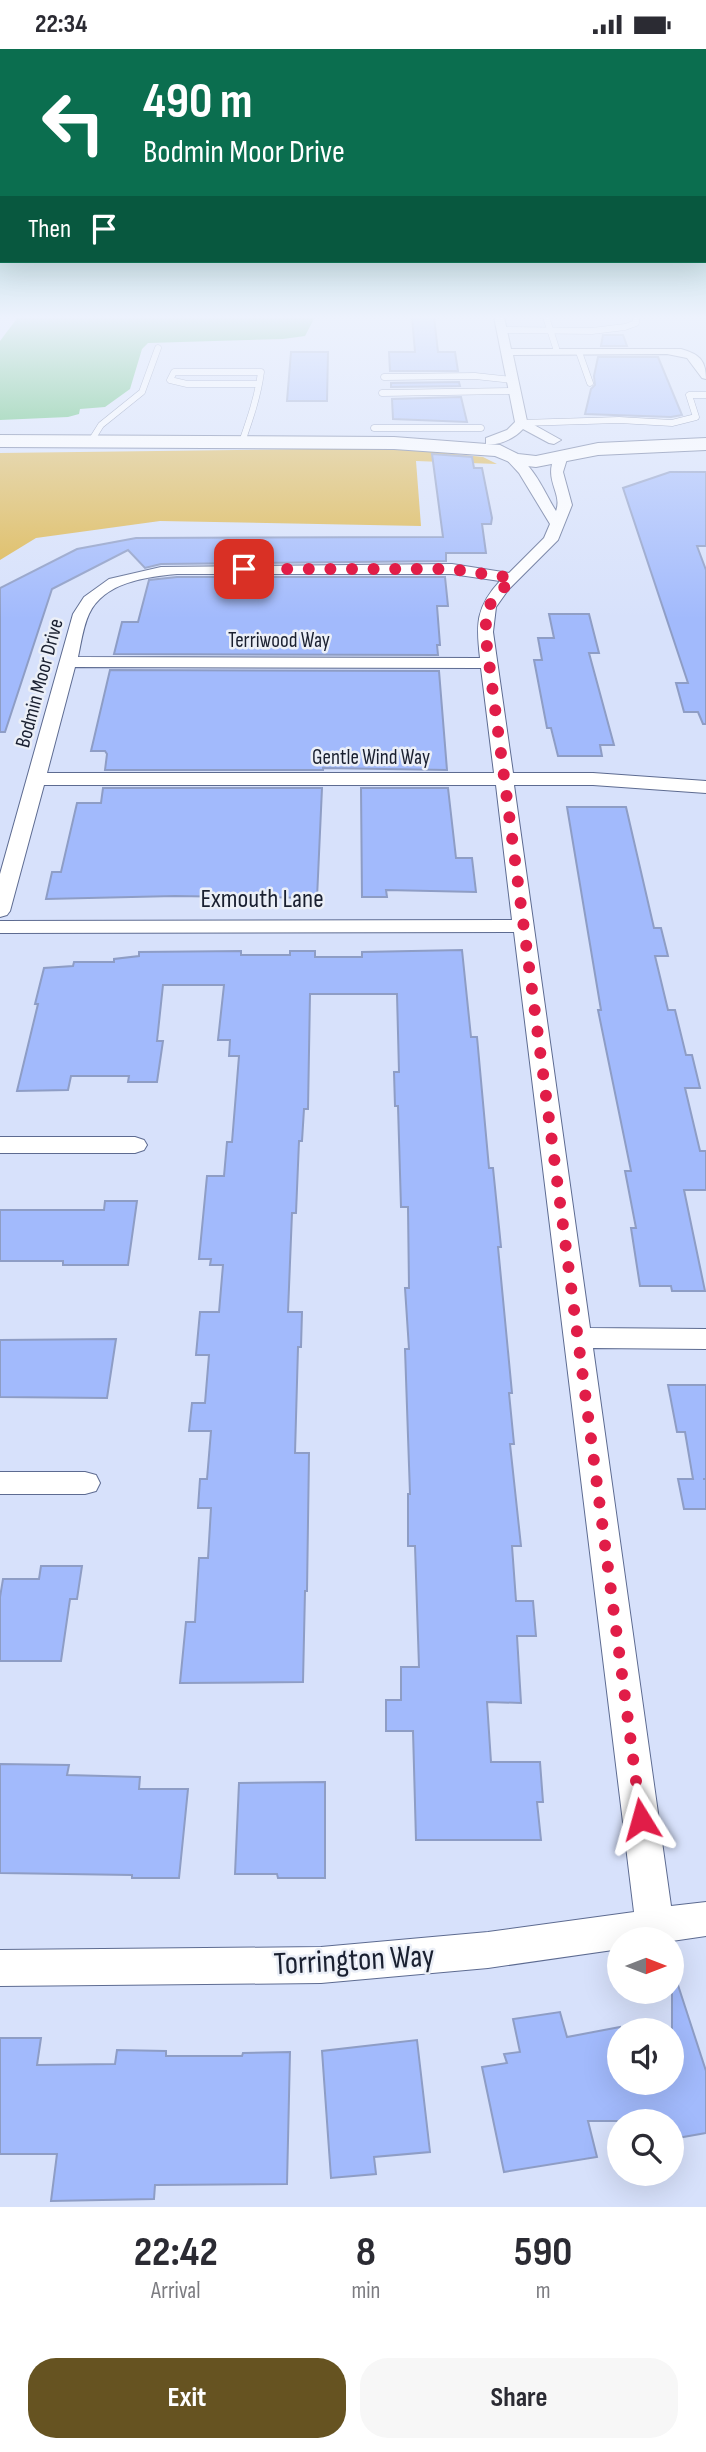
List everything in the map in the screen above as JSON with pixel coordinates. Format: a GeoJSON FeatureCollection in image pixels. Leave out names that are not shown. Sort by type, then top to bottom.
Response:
{"type":"FeatureCollection","features":[{"type":"Feature","properties":{"kind":"street"},"geometry":{"type":"LineString","coordinates":[[520,418],[521,423],[562,449],[706,444]]}},
{"type":"Feature","properties":{"kind":"street"},"geometry":{"type":"LineString","coordinates":[[0,441],[499,444],[521,423]]}},
{"type":"Feature","properties":{"kind":"street"},"geometry":{"type":"LineString","coordinates":[[242,442],[433,434],[499,444],[538,462],[562,449],[706,439]]}},
{"type":"Feature","properties":{"kind":"street"},"geometry":{"type":"LineString","coordinates":[[499,444],[524,466],[535,492],[557,523]]}},
{"type":"Feature","properties":{"kind":"street"},"geometry":{"type":"LineString","coordinates":[[562,449],[556,472],[565,505],[551,540],[512,578],[488,607],[485,632],[655,1926]]}},
{"type":"Feature","properties":{"kind":"street","name":"Bodmin Moor Drive"},"geometry":{"type":"LineString","coordinates":[[0,911],[86,605],[112,584],[161,571],[452,569],[512,578]]}},
{"type":"Feature","properties":{"kind":"street","name":"Terriwood Way"},"geometry":{"type":"LineString","coordinates":[[68,662],[489,663]]}},
{"type":"Feature","properties":{"kind":"street","name":"Gentle Wind Way"},"geometry":{"type":"LineString","coordinates":[[36,779],[593,779],[706,787]]}},
{"type":"Feature","properties":{"kind":"street","name":"Exmouth Lane"},"geometry":{"type":"LineString","coordinates":[[0,927],[524,926]]}},
{"type":"Feature","properties":{"kind":"street"},"geometry":{"type":"LineString","coordinates":[[0,1145],[135,1145]]}},
{"type":"Feature","properties":{"kind":"street"},"geometry":{"type":"LineString","coordinates":[[577,1338],[706,1339]]}},
{"type":"Feature","properties":{"kind":"street"},"geometry":{"type":"LineString","coordinates":[[0,1483],[85,1483]]}},
{"type":"Feature","properties":{"kind":"street","name":"Torrington Way"},"geometry":{"type":"LineString","coordinates":[[0,1968],[321,1965],[488,1950],[706,1919]]}},
{"type":"Feature","properties":{"kind":"lane"},"geometry":{"type":"LineString","coordinates":[[91,441],[101,425],[110,418]]}},
{"type":"Feature","properties":{"kind":"lane"},"geometry":{"type":"LineString","coordinates":[[242,442],[252,418]]}},
{"type":"Feature","properties":{"kind":"lane"},"geometry":{"type":"LineString","coordinates":[[521,423],[620,420],[672,422],[693,418]]}},
{"type":"Feature","properties":{"kind":"lane"},"geometry":{"type":"LineString","coordinates":[[672,422],[673,433]]}},
{"type":"Feature","properties":{"kind":"lane"},"geometry":{"type":"LineString","coordinates":[[374,428],[433,434]]}},
{"type":"Feature","properties":{"kind":"shaded area"},"geometry":{"type":"Polygon","coordinates":[[[0,418],[52,418],[0,420],[0,418]]]}},
{"type":"Feature","properties":{"kind":"shaded area"},"geometry":{"type":"Polygon","coordinates":[[[396,448],[483,457],[497,464],[416,461],[421,526],[160,521],[36,538],[0,560],[0,453],[396,448]]]}},
{"type":"Feature","properties":{"kind":"building"},"geometry":{"type":"Polygon","coordinates":[[[466,418],[467,422],[393,419],[466,418]]]}},
{"type":"Feature","properties":{"kind":"building"},"geometry":{"type":"Polygon","coordinates":[[[432,454],[472,457],[474,468],[482,468],[492,518],[491,524],[482,524],[486,553],[446,553],[446,561],[161,564],[145,568],[128,550],[52,589],[5,732],[0,732],[0,588],[77,549],[136,538],[443,537],[432,454]]]}},
{"type":"Feature","properties":{"kind":"building"},"geometry":{"type":"Polygon","coordinates":[[[670,472],[706,472],[706,546],[697,546],[706,570],[706,724],[703,724],[698,712],[684,712],[676,683],[688,683],[623,488],[670,472]]]}},
{"type":"Feature","properties":{"kind":"building"},"geometry":{"type":"Polygon","coordinates":[[[177,577],[445,577],[448,606],[437,606],[440,645],[437,645],[438,655],[114,654],[122,622],[138,622],[149,580],[177,577]]]}},
{"type":"Feature","properties":{"kind":"building"},"geometry":{"type":"Polygon","coordinates":[[[549,614],[589,614],[599,653],[589,653],[614,745],[600,745],[602,756],[558,756],[551,728],[547,728],[534,660],[542,660],[538,638],[554,638],[549,614]]]}},
{"type":"Feature","properties":{"kind":"building"},"geometry":{"type":"Polygon","coordinates":[[[110,670],[439,671],[447,770],[105,770],[105,751],[91,751],[110,670]]]}},
{"type":"Feature","properties":{"kind":"building"},"geometry":{"type":"Polygon","coordinates":[[[103,788],[322,788],[317,898],[175,896],[46,899],[52,872],[61,872],[77,803],[101,803],[103,788]]]}},
{"type":"Feature","properties":{"kind":"building"},"geometry":{"type":"Polygon","coordinates":[[[361,788],[448,788],[456,858],[472,858],[476,892],[386,890],[387,897],[362,897],[361,788]]]}},
{"type":"Feature","properties":{"kind":"building"},"geometry":{"type":"Polygon","coordinates":[[[567,807],[626,807],[654,928],[661,928],[668,956],[655,956],[668,1010],[675,1010],[686,1055],[692,1055],[700,1088],[685,1088],[700,1151],[706,1151],[706,1190],[684,1190],[705,1291],[672,1291],[671,1286],[640,1286],[631,1228],[636,1228],[625,1171],[631,1171],[598,1010],[601,1010],[567,807]]]}},
{"type":"Feature","properties":{"kind":"building"},"geometry":{"type":"Polygon","coordinates":[[[462,950],[471,1037],[477,1037],[489,1168],[493,1168],[501,1247],[498,1247],[512,1393],[509,1393],[514,1444],[510,1444],[521,1546],[512,1546],[516,1601],[533,1601],[536,1636],[517,1636],[521,1703],[487,1702],[491,1762],[540,1762],[543,1802],[537,1802],[541,1840],[416,1840],[413,1731],[386,1731],[386,1700],[401,1700],[401,1667],[419,1667],[415,1546],[408,1546],[410,1494],[405,1349],[409,1349],[405,1288],[409,1288],[408,1207],[401,1207],[398,1106],[395,1106],[394,1072],[399,1072],[397,994],[310,994],[308,1109],[304,1109],[302,1141],[299,1141],[296,1213],[292,1213],[288,1312],[302,1312],[301,1347],[298,1347],[295,1453],[309,1453],[303,1682],[180,1683],[186,1622],[195,1622],[199,1558],[208,1558],[211,1508],[198,1508],[200,1479],[207,1479],[211,1431],[189,1431],[192,1403],[205,1403],[209,1355],[196,1355],[200,1312],[219,1312],[223,1265],[210,1265],[211,1259],[199,1259],[207,1176],[224,1176],[227,1142],[232,1142],[239,1056],[229,1056],[230,1040],[218,1040],[224,985],[163,985],[157,1041],[163,1041],[157,1082],[128,1082],[129,1076],[71,1076],[68,1090],[17,1091],[44,968],[73,966],[74,962],[114,962],[114,959],[139,956],[139,952],[241,951],[241,955],[290,955],[290,951],[315,951],[315,957],[362,957],[362,952],[462,950]]]}},
{"type":"Feature","properties":{"kind":"building"},"geometry":{"type":"Polygon","coordinates":[[[105,1201],[137,1201],[128,1265],[0,1261],[0,1210],[104,1210],[105,1201]]]}},
{"type":"Feature","properties":{"kind":"building"},"geometry":{"type":"Polygon","coordinates":[[[116,1339],[107,1398],[0,1397],[0,1340],[116,1339]]]}},
{"type":"Feature","properties":{"kind":"building"},"geometry":{"type":"Polygon","coordinates":[[[668,1385],[706,1385],[706,1509],[684,1509],[678,1479],[693,1479],[685,1432],[677,1432],[668,1385]]]}},
{"type":"Feature","properties":{"kind":"building"},"geometry":{"type":"Polygon","coordinates":[[[41,1566],[82,1566],[77,1599],[70,1599],[61,1661],[0,1661],[0,1597],[3,1579],[39,1579],[41,1566]]]}},
{"type":"Feature","properties":{"kind":"building"},"geometry":{"type":"Polygon","coordinates":[[[0,1764],[69,1765],[67,1775],[140,1777],[139,1789],[188,1789],[179,1878],[0,1873],[0,1764]]]}},
{"type":"Feature","properties":{"kind":"building"},"geometry":{"type":"Polygon","coordinates":[[[325,1782],[325,1878],[235,1874],[239,1783],[325,1782]]]}},
{"type":"Feature","properties":{"kind":"building"},"geometry":{"type":"Polygon","coordinates":[[[684,2003],[706,2071],[706,2133],[684,2137],[684,2109],[607,2109],[607,2121],[588,2121],[597,2157],[504,2172],[482,2067],[507,2063],[504,2054],[520,2052],[513,2019],[560,2012],[567,2037],[607,2029],[607,2095],[684,2095],[684,2018],[672,2018],[672,2004],[684,2003]]]}},
{"type":"Feature","properties":{"kind":"building"},"geometry":{"type":"Polygon","coordinates":[[[0,2038],[41,2038],[37,2065],[115,2064],[117,2050],[166,2051],[166,2056],[242,2056],[243,2053],[290,2052],[287,2184],[155,2185],[154,2199],[51,2201],[57,2154],[0,2154],[0,2038]]]}},
{"type":"Feature","properties":{"kind":"building"},"geometry":{"type":"Polygon","coordinates":[[[417,2040],[430,2152],[374,2157],[376,2174],[331,2178],[322,2051],[417,2040]]]}},
{"type":"Feature","properties":{"kind":"route"},"geometry":{"type":"LineString","coordinates":[[244,569],[452,569],[512,578],[488,607],[485,632],[641,1819]]}}]}
